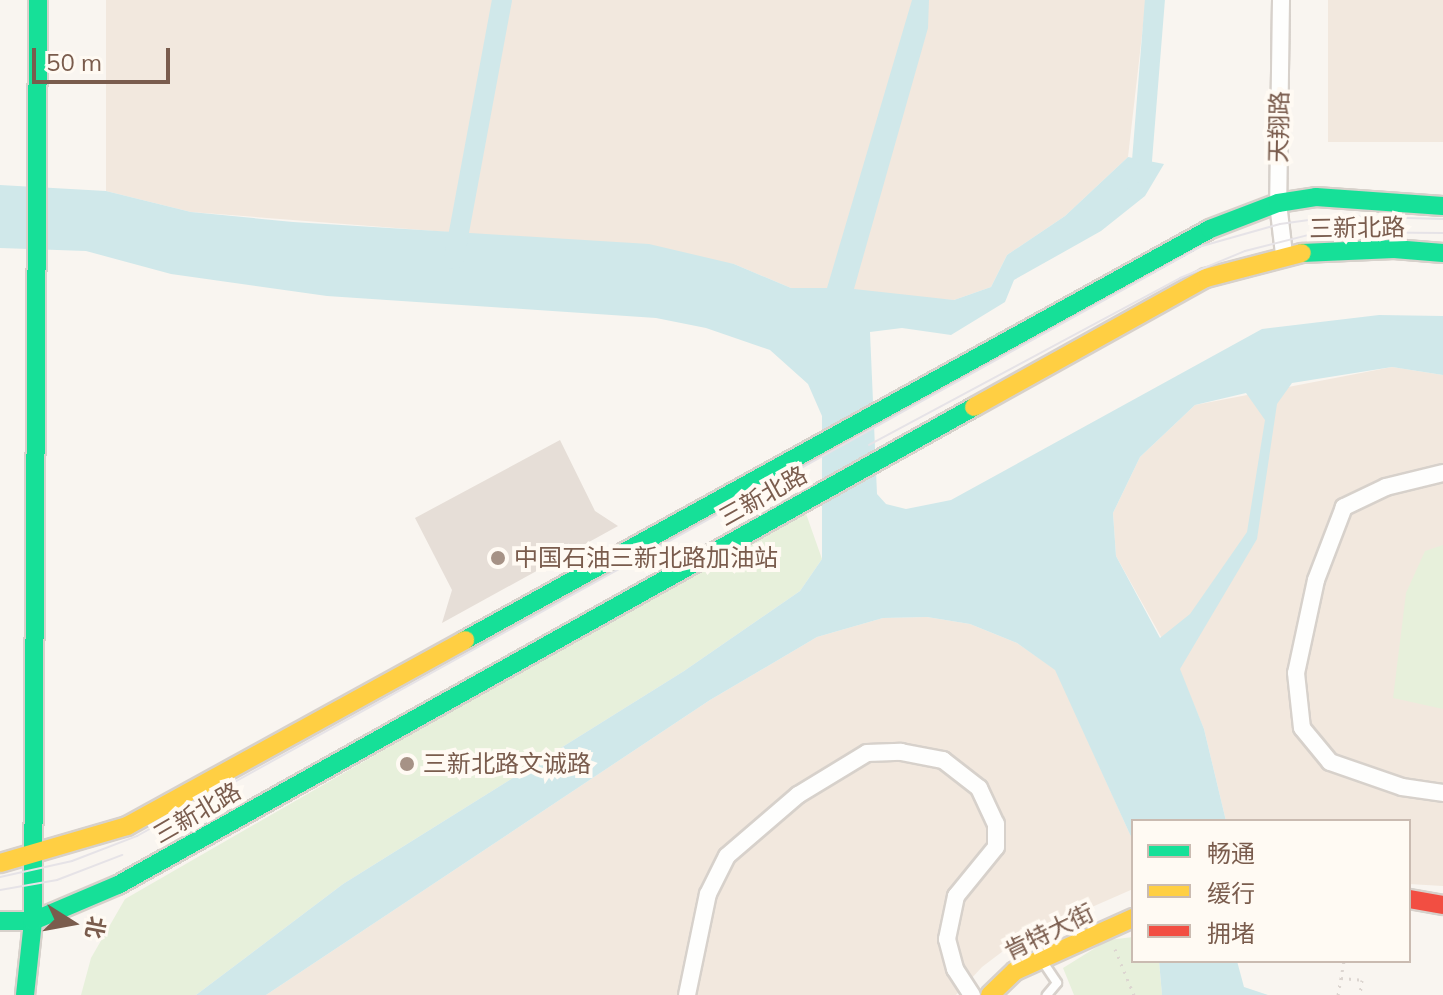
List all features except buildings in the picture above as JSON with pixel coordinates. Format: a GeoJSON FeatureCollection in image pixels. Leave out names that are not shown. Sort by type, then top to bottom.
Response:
{"type":"FeatureCollection","features":[{"type":"Feature","properties":{"kind":"main road"},"geometry":{"type":"LineString","coordinates":[[25,995],[33,921],[38,0]]}},
{"type":"Feature","properties":{"kind":"main road","name":"三新北路"},"geometry":{"type":"LineString","coordinates":[[0,863],[32,857],[127,826],[1172,248],[1278,203],[1316,197],[1443,206]]}},
{"type":"Feature","properties":{"kind":"main road","name":"三新北路"},"geometry":{"type":"LineString","coordinates":[[0,921],[33,921],[90,900],[149,869],[1206,278],[1284,254],[1394,249],[1443,253]]}},
{"type":"Feature","properties":{"kind":"main road"},"geometry":{"type":"LineString","coordinates":[[1411,899],[1443,905]]}},
{"type":"Feature","properties":{"kind":"main road","name":"肯特大街"},"geometry":{"type":"LineString","coordinates":[[990,995],[1015,971],[1131,919]]}},
{"type":"Feature","properties":{"kind":"street","name":"天翔路"},"geometry":{"type":"LineString","coordinates":[[1281,0],[1278,203],[1284,254]]}},
{"type":"Feature","properties":{"kind":"street"},"geometry":{"type":"LineString","coordinates":[[1443,473],[1386,487],[1344,507],[1316,580],[1296,673],[1302,728],[1330,762],[1402,787],[1443,793]]}},
{"type":"Feature","properties":{"kind":"street"},"geometry":{"type":"LineString","coordinates":[[687,995],[708,894],[727,856],[798,795],[867,753],[901,752],[943,760],[979,788],[996,824],[996,847],[956,896],[947,939],[955,969],[972,995]]}},
{"type":"Feature","properties":{"kind":"lane"},"geometry":{"type":"LineString","coordinates":[[1041,958],[1057,983],[1047,995]]}},
{"type":"Feature","properties":{"kind":"path"},"geometry":{"type":"LineString","coordinates":[[1108,940],[1122,959],[1134,995]]}},
{"type":"Feature","properties":{"kind":"path"},"geometry":{"type":"LineString","coordinates":[[1338,993],[1344,963]]}},
{"type":"Feature","properties":{"kind":"path"},"geometry":{"type":"LineString","coordinates":[[1341,978],[1362,980],[1360,995]]}},
{"type":"Feature","properties":{"kind":"shaded area"},"geometry":{"type":"Polygon","coordinates":[[[106,0],[1146,0],[1128,157],[1065,216],[1007,255],[991,287],[954,300],[791,288],[734,264],[486,235],[191,212],[106,191],[106,0]]]}},
{"type":"Feature","properties":{"kind":"shaded area"},"geometry":{"type":"Polygon","coordinates":[[[1328,0],[1443,0],[1443,142],[1328,142],[1328,0]]]}},
{"type":"Feature","properties":{"kind":"shaded area"},"geometry":{"type":"Polygon","coordinates":[[[1392,367],[1443,375],[1443,886],[1411,884],[1411,819],[1226,819],[1204,729],[1179,669],[1116,556],[1113,513],[1140,457],[1195,405],[1392,367]]]}},
{"type":"Feature","properties":{"kind":"shaded area"},"geometry":{"type":"Polygon","coordinates":[[[927,617],[970,624],[1017,643],[1056,670],[1131,837],[1131,890],[1019,939],[982,967],[956,995],[266,995],[710,700],[817,637],[883,618],[927,617]]]}},
{"type":"Feature","properties":{"kind":"green space"},"geometry":{"type":"Polygon","coordinates":[[[804,508],[822,559],[800,591],[684,671],[343,884],[196,995],[81,995],[91,958],[125,899],[804,508]]]}},
{"type":"Feature","properties":{"kind":"green space"},"geometry":{"type":"Polygon","coordinates":[[[1443,545],[1443,709],[1393,698],[1406,593],[1425,551],[1443,545]]]}},
{"type":"Feature","properties":{"kind":"green space"},"geometry":{"type":"Polygon","coordinates":[[[1131,937],[1131,963],[1159,963],[1162,995],[1074,995],[1063,968],[1108,940],[1131,937]]]}},
{"type":"Feature","properties":{"kind":"water"},"geometry":{"type":"Polygon","coordinates":[[[912,0],[929,0],[928,28],[854,289],[954,300],[991,287],[1007,255],[1065,216],[1128,157],[1164,164],[1145,196],[1101,231],[1014,280],[1005,302],[951,335],[902,328],[870,332],[877,494],[886,504],[906,509],[951,500],[1262,329],[1379,315],[1443,316],[1443,375],[1392,367],[1292,383],[1277,404],[1257,539],[1180,669],[1204,729],[1226,819],[1131,819],[1131,837],[1055,670],[1017,643],[970,624],[927,617],[883,618],[817,637],[710,700],[266,995],[196,995],[343,884],[684,671],[800,591],[822,559],[822,416],[808,384],[770,350],[706,328],[656,318],[327,296],[171,274],[86,251],[0,248],[0,185],[106,191],[191,212],[293,222],[649,244],[734,264],[791,288],[827,288],[912,0]],[[1246,393],[1195,405],[1140,457],[1113,513],[1116,556],[1160,638],[1190,614],[1247,532],[1265,420],[1246,393]]]}},
{"type":"Feature","properties":{"kind":"water"},"geometry":{"type":"Polygon","coordinates":[[[1159,963],[1238,963],[1244,987],[1268,995],[1162,995],[1159,963]]]}},
{"type":"Feature","properties":{"kind":"waterway"},"geometry":{"type":"LineString","coordinates":[[454,259],[502,0]]}},
{"type":"Feature","properties":{"kind":"waterway"},"geometry":{"type":"LineString","coordinates":[[1131,180],[1141,173],[1155,0]]}},
{"type":"Feature","properties":{"kind":"tram line"},"geometry":{"type":"LineString","coordinates":[[0,877],[72,861],[137,836],[1202,246],[1280,224],[1337,216],[1443,219]]}},
{"type":"Feature","properties":{"kind":"tram line"},"geometry":{"type":"LineString","coordinates":[[869,445],[1180,278],[1245,251],[1320,232],[1443,233]]}},
{"type":"Feature","properties":{"kind":"tram line"},"geometry":{"type":"LineString","coordinates":[[0,890],[57,880],[122,855]]}},
{"type":"Feature","properties":{"kind":"traffic: fast"},"geometry":{"type":"LineString","coordinates":[[25,995],[33,921],[38,0]]}},
{"type":"Feature","properties":{"kind":"traffic: fast"},"geometry":{"type":"LineString","coordinates":[[465,640],[1210,229],[1278,203],[1316,197],[1443,206]]}},
{"type":"Feature","properties":{"kind":"traffic: fast"},"geometry":{"type":"LineString","coordinates":[[1302,253],[1394,249],[1443,253]]}},
{"type":"Feature","properties":{"kind":"traffic: fast"},"geometry":{"type":"LineString","coordinates":[[0,921],[33,921],[118,885],[974,407]]}},
{"type":"Feature","properties":{"kind":"traffic: slow"},"geometry":{"type":"LineString","coordinates":[[974,407],[1206,278],[1302,253]]}},
{"type":"Feature","properties":{"kind":"traffic: slow"},"geometry":{"type":"LineString","coordinates":[[0,863],[127,826],[465,640]]}},
{"type":"Feature","properties":{"kind":"traffic: slow"},"geometry":{"type":"LineString","coordinates":[[990,995],[1015,971],[1131,919]]}},
{"type":"Feature","properties":{"kind":"traffic: jam"},"geometry":{"type":"LineString","coordinates":[[1411,899],[1443,905]]}},
{"type":"Feature","properties":{"kind":"place","name":"中国石油三新北路加油站"},"geometry":{"type":"Point","coordinates":[498,558]}},
{"type":"Feature","properties":{"kind":"place","name":"三新北路文诚路"},"geometry":{"type":"Point","coordinates":[407,764]}}]}
